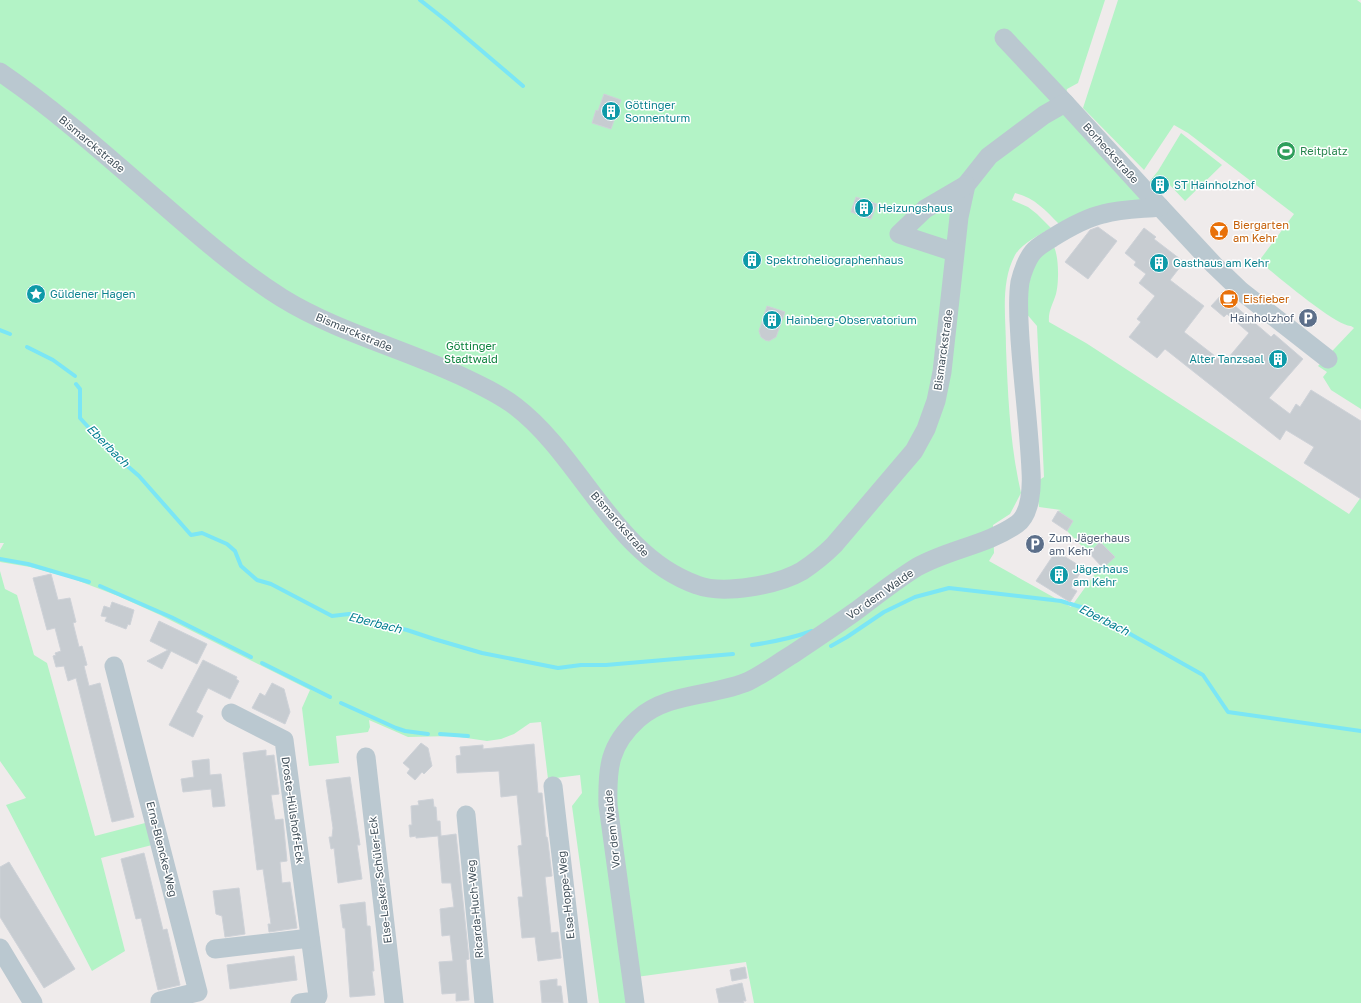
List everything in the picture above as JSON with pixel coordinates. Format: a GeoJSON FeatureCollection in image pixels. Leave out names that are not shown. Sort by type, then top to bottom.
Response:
{"type":"FeatureCollection","features":[{"type":"Feature","properties":{"kind":"street","name":"Borheckstraße"},"geometry":{"type":"LineString","coordinates":[[1004,38],[1160,207],[1241,292],[1328,359]]}},
{"type":"Feature","properties":{"kind":"street","name":"Bismarckstraße"},"geometry":{"type":"LineString","coordinates":[[0,72],[63,119],[209,244],[262,285],[285,300],[322,319],[456,374],[486,388],[513,404],[536,424],[555,444],[606,512],[632,541],[650,558],[667,571],[682,579],[699,586],[716,589],[749,586],[775,581],[800,572],[820,559],[834,545],[914,451],[926,429],[942,372],[954,252],[959,217],[966,185],[989,156],[1044,115],[1065,103]]}},
{"type":"Feature","properties":{"kind":"street"},"geometry":{"type":"LineString","coordinates":[[954,252],[899,234],[925,209],[966,185]]}},
{"type":"Feature","properties":{"kind":"street","name":"Vor dem Walde"},"geometry":{"type":"LineString","coordinates":[[635,1003],[608,804],[609,765],[624,734],[639,718],[655,707],[667,702],[729,689],[768,671],[825,633],[883,589],[919,567],[931,560],[999,535],[1020,522],[1026,512],[1032,484],[1030,441],[1021,358],[1018,307],[1020,282],[1032,252],[1080,222],[1104,214],[1160,207]]}},
{"type":"Feature","properties":{"kind":"street","name":"Erna-Blencke-Weg"},"geometry":{"type":"LineString","coordinates":[[114,666],[198,992],[160,1001],[160,1003]]}},
{"type":"Feature","properties":{"kind":"street","name":"Droste-Hülshoff-Eck"},"geometry":{"type":"LineString","coordinates":[[231,713],[284,740],[318,996],[315,1001],[300,1003]]}},
{"type":"Feature","properties":{"kind":"street","name":"Else-Lasker-Schüler-Eck"},"geometry":{"type":"LineString","coordinates":[[366,757],[394,1003]]}},
{"type":"Feature","properties":{"kind":"street","name":"Elsa-Hoppe-Weg"},"geometry":{"type":"LineString","coordinates":[[553,786],[578,1003]]}},
{"type":"Feature","properties":{"kind":"street","name":"Ricarda-Huch-Weg"},"geometry":{"type":"LineString","coordinates":[[466,815],[484,1003]]}},
{"type":"Feature","properties":{"kind":"street"},"geometry":{"type":"LineString","coordinates":[[215,949],[310,938]]}},
{"type":"Feature","properties":{"kind":"street"},"geometry":{"type":"LineString","coordinates":[[0,948],[33,1003]]}},
{"type":"Feature","properties":{"kind":"green space","name":"Göttinger Stadtwald"},"geometry":{"type":"Polygon","coordinates":[[[0,0],[1105,0],[1078,83],[1067,89],[1062,112],[1142,200],[1059,224],[1034,201],[1015,193],[1012,200],[1028,207],[1051,228],[1018,251],[1010,266],[1007,277],[1005,313],[1009,403],[1014,457],[1021,493],[1010,514],[993,525],[994,553],[989,561],[1071,607],[1097,571],[1103,567],[1100,542],[1089,553],[1067,531],[1073,521],[1058,511],[1061,510],[1039,507],[1036,482],[1044,477],[1037,326],[1025,312],[1024,299],[1037,256],[1054,247],[1058,263],[1058,283],[1050,311],[1049,322],[1086,343],[1349,514],[1361,497],[1361,1003],[754,1003],[746,962],[629,978],[632,1003],[599,1003],[572,806],[582,793],[580,775],[548,779],[541,722],[530,723],[514,734],[501,739],[487,741],[453,736],[408,737],[369,720],[370,727],[368,732],[336,736],[339,763],[309,766],[302,708],[310,690],[160,615],[118,596],[71,578],[30,567],[0,562],[0,550],[4,543],[0,543],[0,0]]]}},
{"type":"Feature","properties":{"kind":"green space","name":"Reitplatz"},"geometry":{"type":"Polygon","coordinates":[[[1118,0],[1357,0],[1361,3],[1361,409],[1331,390],[1323,377],[1327,372],[1318,366],[1354,328],[1344,324],[1319,309],[1259,261],[1294,214],[1188,133],[1174,125],[1144,170],[1083,108],[1118,0]]]}},
{"type":"Feature","properties":{"kind":"green space"},"geometry":{"type":"Polygon","coordinates":[[[1181,133],[1222,165],[1185,201],[1168,183],[1157,194],[1149,186],[1150,181],[1158,171],[1181,133]]]}},
{"type":"Feature","properties":{"kind":"green space"},"geometry":{"type":"Polygon","coordinates":[[[0,571],[5,589],[17,595],[34,655],[47,663],[95,836],[149,822],[156,844],[101,858],[125,951],[92,971],[6,805],[26,798],[0,761],[0,571]]]}},
{"type":"Feature","properties":{"kind":"building","name":"Göttinger Sonnenturm"},"geometry":{"type":"Polygon","coordinates":[[[604,94],[621,100],[611,129],[592,123],[596,110],[598,111],[604,94]]]}},
{"type":"Feature","properties":{"kind":"building","name":"Heizungshaus"},"geometry":{"type":"Polygon","coordinates":[[[856,197],[877,204],[871,219],[851,212],[856,197]]]}},
{"type":"Feature","properties":{"kind":"building"},"geometry":{"type":"Polygon","coordinates":[[[1098,227],[1117,241],[1088,279],[1065,262],[1090,230],[1098,227]]]}},
{"type":"Feature","properties":{"kind":"building"},"geometry":{"type":"Polygon","coordinates":[[[1144,228],[1156,237],[1154,239],[1184,262],[1170,280],[1204,306],[1184,332],[1224,363],[1249,333],[1227,314],[1224,317],[1211,306],[1224,292],[1236,302],[1234,305],[1271,337],[1274,334],[1303,359],[1269,398],[1290,414],[1296,404],[1300,407],[1311,390],[1361,421],[1361,499],[1304,463],[1314,447],[1286,430],[1280,440],[1165,349],[1157,358],[1129,337],[1141,322],[1137,319],[1155,296],[1139,283],[1146,274],[1134,265],[1136,262],[1125,253],[1144,228]]]}},
{"type":"Feature","properties":{"kind":"building","name":"Hainberg-Observatorium"},"geometry":{"type":"Polygon","coordinates":[[[767,306],[785,312],[776,337],[769,341],[761,337],[759,331],[767,306]]]}},
{"type":"Feature","properties":{"kind":"building"},"geometry":{"type":"Polygon","coordinates":[[[1058,511],[1073,521],[1067,531],[1052,521],[1058,511]]]}},
{"type":"Feature","properties":{"kind":"building"},"geometry":{"type":"Polygon","coordinates":[[[1100,542],[1115,557],[1103,568],[1089,553],[1100,542]]]}},
{"type":"Feature","properties":{"kind":"building","name":"Jägerhaus am Kehr"},"geometry":{"type":"Polygon","coordinates":[[[1056,551],[1083,568],[1071,588],[1077,591],[1070,602],[1036,581],[1056,551]]]}},
{"type":"Feature","properties":{"kind":"building"},"geometry":{"type":"Polygon","coordinates":[[[51,574],[58,600],[70,598],[76,622],[73,623],[79,647],[82,646],[87,665],[84,666],[89,686],[100,683],[134,817],[112,822],[76,678],[68,681],[64,666],[56,667],[53,656],[56,655],[55,653],[61,651],[55,628],[47,630],[33,578],[51,574]]]}},
{"type":"Feature","properties":{"kind":"building"},"geometry":{"type":"Polygon","coordinates":[[[112,602],[134,610],[130,625],[128,624],[126,629],[105,621],[107,617],[101,616],[104,606],[110,608],[112,602]]]}},
{"type":"Feature","properties":{"kind":"building"},"geometry":{"type":"Polygon","coordinates":[[[159,621],[207,644],[197,664],[171,651],[162,669],[147,661],[168,650],[150,641],[159,621]]]}},
{"type":"Feature","properties":{"kind":"building"},"geometry":{"type":"Polygon","coordinates":[[[203,660],[237,677],[236,679],[239,681],[230,699],[208,688],[196,712],[203,716],[193,737],[169,725],[203,660]]]}},
{"type":"Feature","properties":{"kind":"building"},"geometry":{"type":"Polygon","coordinates":[[[272,683],[284,689],[290,712],[285,724],[252,708],[260,693],[265,696],[272,683]]]}},
{"type":"Feature","properties":{"kind":"building"},"geometry":{"type":"Polygon","coordinates":[[[421,743],[428,748],[432,766],[424,774],[422,772],[415,780],[407,773],[410,769],[403,763],[421,743]]]}},
{"type":"Feature","properties":{"kind":"building"},"geometry":{"type":"Polygon","coordinates":[[[534,744],[538,793],[542,793],[546,837],[548,842],[552,876],[545,877],[551,933],[558,932],[561,958],[538,961],[535,937],[522,938],[518,897],[523,897],[518,846],[522,845],[517,795],[501,797],[499,771],[457,773],[456,756],[461,755],[460,747],[483,745],[483,749],[534,744]]]}},
{"type":"Feature","properties":{"kind":"building"},"geometry":{"type":"Polygon","coordinates":[[[266,750],[266,756],[274,755],[279,794],[271,795],[275,820],[283,819],[287,861],[280,862],[282,883],[290,882],[297,928],[269,932],[268,924],[271,924],[263,869],[257,870],[243,753],[266,750]]]}},
{"type":"Feature","properties":{"kind":"building"},"geometry":{"type":"Polygon","coordinates":[[[209,759],[210,775],[221,774],[225,806],[213,807],[211,789],[183,792],[181,779],[194,777],[192,761],[209,759]]]}},
{"type":"Feature","properties":{"kind":"building"},"geometry":{"type":"Polygon","coordinates":[[[350,777],[360,845],[357,845],[362,879],[338,883],[334,848],[331,849],[329,837],[332,837],[333,828],[326,780],[350,777]]]}},
{"type":"Feature","properties":{"kind":"building"},"geometry":{"type":"Polygon","coordinates":[[[433,799],[434,807],[436,807],[437,821],[440,821],[441,836],[456,834],[469,959],[466,960],[469,1000],[456,1001],[456,993],[442,994],[439,962],[453,961],[450,935],[442,936],[440,909],[454,907],[451,883],[442,883],[438,836],[416,838],[416,836],[410,837],[409,825],[412,825],[411,806],[419,805],[418,801],[433,799]]]}},
{"type":"Feature","properties":{"kind":"building"},"geometry":{"type":"Polygon","coordinates":[[[144,853],[163,930],[167,929],[180,985],[158,990],[141,918],[136,919],[121,859],[144,853]]]}},
{"type":"Feature","properties":{"kind":"building"},"geometry":{"type":"Polygon","coordinates":[[[9,862],[75,969],[44,988],[0,917],[0,867],[9,862]]]}},
{"type":"Feature","properties":{"kind":"building"},"geometry":{"type":"Polygon","coordinates":[[[239,888],[245,934],[225,937],[222,916],[216,914],[213,891],[239,888]]]}},
{"type":"Feature","properties":{"kind":"building"},"geometry":{"type":"Polygon","coordinates":[[[365,902],[367,926],[370,926],[374,971],[372,971],[375,995],[350,997],[345,928],[343,928],[340,905],[365,902]]]}},
{"type":"Feature","properties":{"kind":"building"},"geometry":{"type":"Polygon","coordinates":[[[294,956],[297,980],[230,989],[227,965],[294,956]]]}},
{"type":"Feature","properties":{"kind":"building"},"geometry":{"type":"Polygon","coordinates":[[[745,967],[747,978],[732,981],[730,970],[745,967]]]}},
{"type":"Feature","properties":{"kind":"building"},"geometry":{"type":"Polygon","coordinates":[[[557,979],[557,986],[561,986],[563,1003],[542,1003],[540,981],[557,979]]]}},
{"type":"Feature","properties":{"kind":"building"},"geometry":{"type":"Polygon","coordinates":[[[742,983],[746,1001],[743,1001],[744,1003],[719,1003],[716,989],[742,983]]]}},
{"type":"Feature","properties":{"kind":"waterway"},"geometry":{"type":"LineString","coordinates":[[420,0],[523,86]]}},
{"type":"Feature","properties":{"kind":"waterway","name":"Eberbach"},"geometry":{"type":"LineString","coordinates":[[0,330],[10,334]]}},
{"type":"Feature","properties":{"kind":"waterway","name":"Eberbach"},"geometry":{"type":"LineString","coordinates":[[27,347],[53,360],[75,376]]}},
{"type":"Feature","properties":{"kind":"waterway","name":"Eberbach"},"geometry":{"type":"LineString","coordinates":[[76,384],[80,389],[80,418],[109,450],[139,476],[191,535],[202,533],[227,544],[235,551],[241,566],[257,580],[271,584],[332,616],[349,614],[482,653],[558,668],[733,654]]}},
{"type":"Feature","properties":{"kind":"waterway"},"geometry":{"type":"LineString","coordinates":[[0,559],[28,564],[89,582]]}},
{"type":"Feature","properties":{"kind":"waterway"},"geometry":{"type":"LineString","coordinates":[[100,586],[171,617],[251,657]]}},
{"type":"Feature","properties":{"kind":"waterway","name":"Eberbach"},"geometry":{"type":"LineString","coordinates":[[831,646],[884,612],[915,597],[949,588],[1061,601],[1084,608],[1203,675],[1228,712],[1361,731]]}},
{"type":"Feature","properties":{"kind":"waterway"},"geometry":{"type":"LineString","coordinates":[[752,645],[782,640],[812,631]]}},
{"type":"Feature","properties":{"kind":"waterway"},"geometry":{"type":"LineString","coordinates":[[262,663],[330,697]]}},
{"type":"Feature","properties":{"kind":"waterway"},"geometry":{"type":"LineString","coordinates":[[341,703],[396,728],[405,731],[428,734]]}},
{"type":"Feature","properties":{"kind":"waterway"},"geometry":{"type":"LineString","coordinates":[[440,734],[468,736]]}},
{"type":"Feature","properties":{"kind":"place","name":"Göttinger Sonnenturm"},"geometry":{"type":"Point","coordinates":[611,111]}},
{"type":"Feature","properties":{"kind":"place","name":"Reitplatz"},"geometry":{"type":"Point","coordinates":[1286,151]}},
{"type":"Feature","properties":{"kind":"place","name":"ST Hainholzhof"},"geometry":{"type":"Point","coordinates":[1160,185]}},
{"type":"Feature","properties":{"kind":"place","name":"Heizungshaus"},"geometry":{"type":"Point","coordinates":[864,208]}},
{"type":"Feature","properties":{"kind":"place","name":"Biergarten am Kehr"},"geometry":{"type":"Point","coordinates":[1219,231]}},
{"type":"Feature","properties":{"kind":"place","name":"Spektroheliographenhaus"},"geometry":{"type":"Point","coordinates":[752,260]}},
{"type":"Feature","properties":{"kind":"place","name":"Gasthaus am Kehr"},"geometry":{"type":"Point","coordinates":[1159,263]}},
{"type":"Feature","properties":{"kind":"place","name":"Güldener Hagen"},"geometry":{"type":"Point","coordinates":[36,294]}},
{"type":"Feature","properties":{"kind":"place","name":"Eisfieber"},"geometry":{"type":"Point","coordinates":[1229,299]}},
{"type":"Feature","properties":{"kind":"place","name":"Hainholzhof"},"geometry":{"type":"Point","coordinates":[1308,318]}},
{"type":"Feature","properties":{"kind":"place","name":"Hainberg-Observatorium"},"geometry":{"type":"Point","coordinates":[772,320]}},
{"type":"Feature","properties":{"kind":"place","name":"Alter Tanzsaal"},"geometry":{"type":"Point","coordinates":[1278,359]}},
{"type":"Feature","properties":{"kind":"place","name":"Zum Jägerhaus am Kehr"},"geometry":{"type":"Point","coordinates":[1035,544]}},
{"type":"Feature","properties":{"kind":"place","name":"Jägerhaus am Kehr"},"geometry":{"type":"Point","coordinates":[1059,575]}}]}
